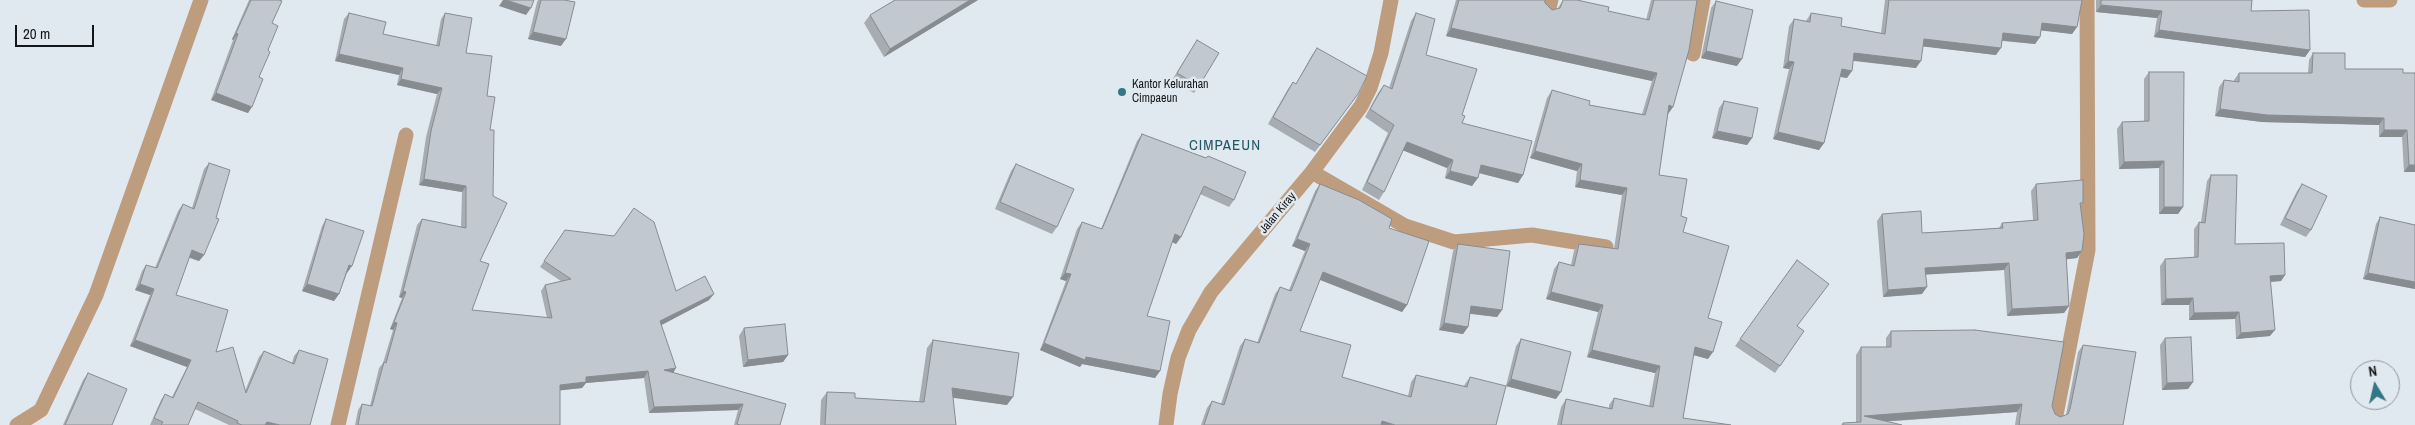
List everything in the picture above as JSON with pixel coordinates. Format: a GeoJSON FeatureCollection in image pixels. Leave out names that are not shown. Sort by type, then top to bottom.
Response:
{"type":"FeatureCollection","features":[{"type":"Feature","properties":{"kind":"street"},"geometry":{"type":"LineString","coordinates":[[17,425],[41,410],[96,295],[201,0]]}},
{"type":"Feature","properties":{"kind":"street","name":"Jalan Kiray"},"geometry":{"type":"LineString","coordinates":[[1166,425],[1170,394],[1178,358],[1189,330],[1211,292],[1312,172],[1361,106],[1370,88],[1381,53],[1391,0]]}},
{"type":"Feature","properties":{"kind":"street"},"geometry":{"type":"LineString","coordinates":[[1693,54],[1703,0]]}},
{"type":"Feature","properties":{"kind":"street"},"geometry":{"type":"LineString","coordinates":[[2056,415],[2088,250],[2087,0]]}},
{"type":"Feature","properties":{"kind":"street"},"geometry":{"type":"LineString","coordinates":[[2364,0],[2390,0]]}},
{"type":"Feature","properties":{"kind":"street"},"geometry":{"type":"LineString","coordinates":[[338,425],[406,135]]}},
{"type":"Feature","properties":{"kind":"street"},"geometry":{"type":"LineString","coordinates":[[1312,172],[1405,226],[1454,242],[1532,235],[1606,247]]}},
{"type":"Feature","properties":{"kind":"building"},"geometry":{"type":"Polygon","coordinates":[[[251,0],[282,1],[272,23],[278,26],[268,50],[270,52],[259,77],[263,79],[252,107],[216,93],[238,34],[236,33],[251,0]]]}},
{"type":"Feature","properties":{"kind":"building"},"geometry":{"type":"Polygon","coordinates":[[[506,0],[534,0],[531,8],[506,0]]]}},
{"type":"Feature","properties":{"kind":"building"},"geometry":{"type":"Polygon","coordinates":[[[541,0],[575,2],[566,39],[533,32],[541,0]]]}},
{"type":"Feature","properties":{"kind":"building"},"geometry":{"type":"Polygon","coordinates":[[[895,0],[970,0],[890,49],[870,15],[895,0]]]}},
{"type":"Feature","properties":{"kind":"building"},"geometry":{"type":"Polygon","coordinates":[[[1459,0],[1545,0],[1545,3],[1552,10],[1560,8],[1563,0],[1577,0],[1609,7],[1608,11],[1649,20],[1654,0],[1697,0],[1689,50],[1673,107],[1669,105],[1659,175],[1687,179],[1681,216],[1687,218],[1683,232],[1729,246],[1708,318],[1722,322],[1713,352],[1695,347],[1683,418],[1731,425],[1561,425],[1566,399],[1612,409],[1614,398],[1653,407],[1660,366],[1592,350],[1603,305],[1551,292],[1559,262],[1574,266],[1579,244],[1618,249],[1627,188],[1580,180],[1582,164],[1535,151],[1552,90],[1590,101],[1589,105],[1645,115],[1657,73],[1451,28],[1459,0]]]}},
{"type":"Feature","properties":{"kind":"building"},"geometry":{"type":"Polygon","coordinates":[[[1889,0],[2082,0],[2077,27],[2042,23],[2040,37],[2003,33],[2001,48],[1924,39],[1921,61],[1854,53],[1852,71],[1842,69],[1824,143],[1778,132],[1794,62],[1788,61],[1794,19],[1810,22],[1811,13],[1842,18],[1841,26],[1885,34],[1889,0]]]}},
{"type":"Feature","properties":{"kind":"building"},"geometry":{"type":"Polygon","coordinates":[[[2101,0],[2252,0],[2251,11],[2309,10],[2310,50],[2159,30],[2162,11],[2101,5],[2101,0]]]}},
{"type":"Feature","properties":{"kind":"building"},"geometry":{"type":"Polygon","coordinates":[[[1716,1],[1753,10],[1742,59],[1706,51],[1716,1]]]}},
{"type":"Feature","properties":{"kind":"building"},"geometry":{"type":"Polygon","coordinates":[[[349,13],[386,22],[383,34],[439,46],[445,13],[472,18],[466,53],[492,56],[487,96],[495,97],[490,130],[494,130],[493,196],[507,203],[480,261],[489,264],[472,310],[552,318],[545,285],[571,279],[544,261],[565,230],[614,236],[634,208],[654,222],[676,291],[705,276],[714,294],[660,321],[676,368],[664,370],[786,404],[780,425],[737,424],[743,404],[654,407],[648,371],[586,377],[586,382],[560,385],[560,425],[358,425],[362,404],[372,406],[384,362],[386,363],[397,323],[394,322],[406,292],[403,291],[422,219],[466,228],[466,186],[424,179],[431,131],[442,88],[401,79],[403,68],[339,54],[349,13]]]}},
{"type":"Feature","properties":{"kind":"building"},"geometry":{"type":"Polygon","coordinates":[[[1416,13],[1435,19],[1426,55],[1477,69],[1462,115],[1465,116],[1462,123],[1532,141],[1523,175],[1481,165],[1478,178],[1450,171],[1453,160],[1407,142],[1384,192],[1367,182],[1394,125],[1370,109],[1384,85],[1392,89],[1416,13]]]}},
{"type":"Feature","properties":{"kind":"building"},"geometry":{"type":"Polygon","coordinates":[[[1197,40],[1219,53],[1199,86],[1177,73],[1197,40]]]}},
{"type":"Feature","properties":{"kind":"building"},"geometry":{"type":"Polygon","coordinates":[[[1317,48],[1367,76],[1358,94],[1320,145],[1273,117],[1293,82],[1296,84],[1317,48]]]}},
{"type":"Feature","properties":{"kind":"building"},"geometry":{"type":"Polygon","coordinates":[[[2313,53],[2345,53],[2345,69],[2403,69],[2403,73],[2415,73],[2415,165],[2409,165],[2407,130],[2384,130],[2384,118],[2267,115],[2220,109],[2224,80],[2239,82],[2239,73],[2312,73],[2313,53]]]}},
{"type":"Feature","properties":{"kind":"building"},"geometry":{"type":"Polygon","coordinates":[[[2149,72],[2184,72],[2183,207],[2164,207],[2164,161],[2124,162],[2122,122],[2149,121],[2149,72]]]}},
{"type":"Feature","properties":{"kind":"building"},"geometry":{"type":"Polygon","coordinates":[[[1724,101],[1758,108],[1752,138],[1717,131],[1724,101]]]}},
{"type":"Feature","properties":{"kind":"building"},"geometry":{"type":"Polygon","coordinates":[[[1142,134],[1206,158],[1208,156],[1246,172],[1234,200],[1204,186],[1181,237],[1175,234],[1147,316],[1170,321],[1160,371],[1086,357],[1085,360],[1044,343],[1071,274],[1065,273],[1082,222],[1102,229],[1142,134]]]}},
{"type":"Feature","properties":{"kind":"building"},"geometry":{"type":"Polygon","coordinates":[[[209,163],[230,170],[216,218],[219,219],[204,255],[192,250],[176,295],[228,310],[216,352],[233,347],[246,393],[264,351],[294,364],[299,350],[328,359],[310,425],[280,425],[267,422],[265,425],[242,425],[237,423],[238,421],[198,402],[188,425],[161,425],[163,422],[154,418],[165,394],[173,398],[191,360],[135,340],[154,289],[140,284],[146,265],[157,268],[183,204],[194,209],[209,163]]]}},
{"type":"Feature","properties":{"kind":"building"},"geometry":{"type":"Polygon","coordinates":[[[1016,164],[1074,189],[1057,227],[1000,202],[1016,164]]]}},
{"type":"Feature","properties":{"kind":"building"},"geometry":{"type":"Polygon","coordinates":[[[2211,175],[2237,175],[2235,244],[2284,243],[2285,275],[2270,276],[2275,330],[2241,333],[2239,312],[2194,313],[2193,298],[2166,299],[2165,259],[2198,257],[2199,222],[2205,223],[2211,175]]]}},
{"type":"Feature","properties":{"kind":"building"},"geometry":{"type":"Polygon","coordinates":[[[2083,180],[2083,203],[2080,203],[2084,234],[2082,251],[2066,253],[2069,306],[2012,309],[2009,263],[1925,268],[1927,287],[1888,290],[1882,214],[1921,211],[1922,233],[2003,228],[2002,223],[2038,220],[2036,184],[2083,180]]]}},
{"type":"Feature","properties":{"kind":"building"},"geometry":{"type":"Polygon","coordinates":[[[1320,184],[1359,200],[1392,219],[1389,228],[1429,241],[1407,305],[1323,272],[1300,331],[1351,345],[1342,377],[1411,397],[1416,375],[1467,387],[1470,377],[1506,386],[1496,425],[1395,425],[1382,421],[1381,425],[1204,425],[1212,401],[1224,405],[1245,339],[1259,343],[1280,287],[1291,291],[1310,244],[1297,239],[1320,184]]]}},
{"type":"Feature","properties":{"kind":"building"},"geometry":{"type":"Polygon","coordinates":[[[2302,184],[2327,196],[2311,230],[2285,218],[2302,184]]]}},
{"type":"Feature","properties":{"kind":"building"},"geometry":{"type":"Polygon","coordinates":[[[2380,217],[2415,225],[2415,282],[2368,273],[2380,217]]]}},
{"type":"Feature","properties":{"kind":"building"},"geometry":{"type":"Polygon","coordinates":[[[326,219],[364,231],[352,266],[349,265],[339,294],[307,284],[326,219]]]}},
{"type":"Feature","properties":{"kind":"building"},"geometry":{"type":"Polygon","coordinates":[[[1458,244],[1510,251],[1502,310],[1471,306],[1468,327],[1444,323],[1458,244]]]}},
{"type":"Feature","properties":{"kind":"building"},"geometry":{"type":"Polygon","coordinates":[[[1797,260],[1829,284],[1797,326],[1804,331],[1780,366],[1740,339],[1797,260]]]}},
{"type":"Feature","properties":{"kind":"building"},"geometry":{"type":"Polygon","coordinates":[[[785,324],[788,355],[748,360],[744,328],[785,324]]]}},
{"type":"Feature","properties":{"kind":"building"},"geometry":{"type":"Polygon","coordinates":[[[1975,330],[2064,342],[2052,406],[2055,414],[2060,417],[2068,414],[2070,409],[2083,345],[2136,352],[2123,425],[2019,425],[2022,404],[1864,416],[1902,425],[1843,425],[1843,423],[1861,422],[1861,347],[1891,347],[1891,331],[1975,330]]]}},
{"type":"Feature","properties":{"kind":"building"},"geometry":{"type":"Polygon","coordinates":[[[2191,337],[2193,382],[2167,383],[2165,338],[2191,337]]]}},
{"type":"Feature","properties":{"kind":"building"},"geometry":{"type":"Polygon","coordinates":[[[1521,339],[1571,352],[1561,392],[1511,379],[1521,339]]]}},
{"type":"Feature","properties":{"kind":"building"},"geometry":{"type":"Polygon","coordinates":[[[933,340],[1019,353],[1013,397],[952,388],[956,425],[825,425],[827,392],[855,393],[855,398],[924,402],[933,340]]]}},
{"type":"Feature","properties":{"kind":"building"},"geometry":{"type":"Polygon","coordinates":[[[88,373],[127,389],[112,425],[65,425],[88,373]]]}},
{"type":"Feature","properties":{"kind":"place","name":"Kantor Kelurahan Cimpaeun"},"geometry":{"type":"Point","coordinates":[1122,92]}},
{"type":"Feature","properties":{"kind":"district","name":"CIMPAEUN"},"geometry":{"type":"Point","coordinates":[1225,146]}}]}
